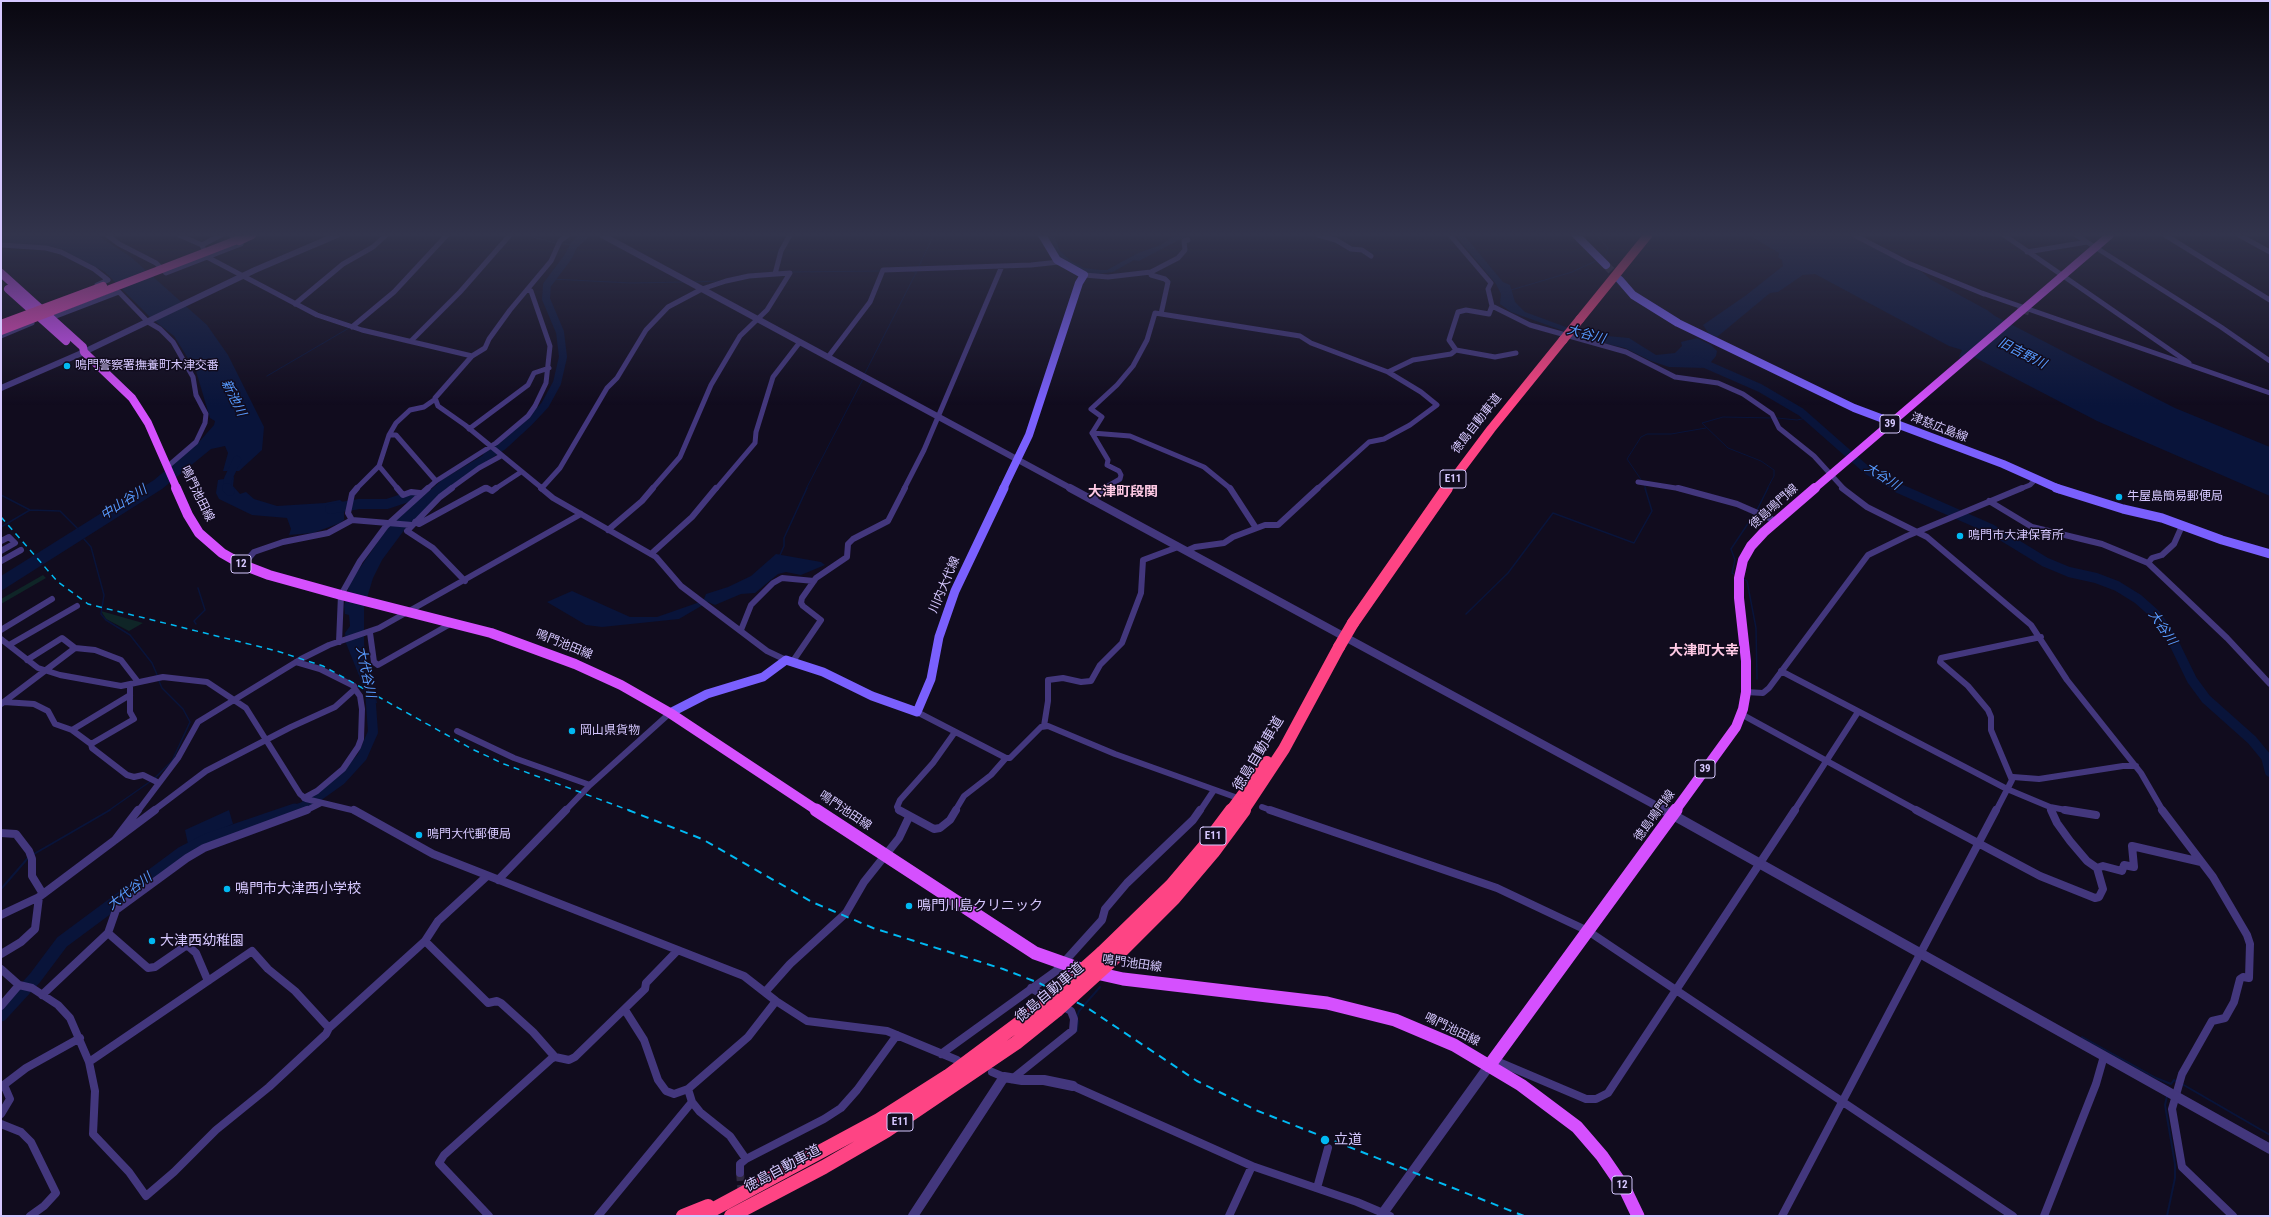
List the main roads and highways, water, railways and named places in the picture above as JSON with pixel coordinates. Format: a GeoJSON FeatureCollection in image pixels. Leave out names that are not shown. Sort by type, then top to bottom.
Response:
{"type":"FeatureCollection","features":[{"type":"Feature","properties":{"kind":"highway"},"geometry":{"type":"LineString","coordinates":[[1,328],[36,310],[87,292]]}},
{"type":"Feature","properties":{"kind":"highway"},"geometry":{"type":"LineString","coordinates":[[1,328],[95,292]]}},
{"type":"Feature","properties":{"kind":"highway"},"geometry":{"type":"LineString","coordinates":[[1,328],[18,327],[111,292]]}},
{"type":"Feature","properties":{"kind":"highway","name":"徳島自動車道"},"geometry":{"type":"LineString","coordinates":[[731,1216],[824,1167],[886,1131],[974,1073],[1016,1043],[1052,1007],[1174,898],[1214,852],[1256,794],[1284,749],[1307,704],[1353,624],[1427,514],[1491,429],[1602,292]]}},
{"type":"Feature","properties":{"kind":"highway","name":"徳島自動車道"},"geometry":{"type":"LineString","coordinates":[[755,1188],[879,1120],[1052,1007]]}},
{"type":"Feature","properties":{"kind":"highway"},"geometry":{"type":"LineString","coordinates":[[684,1216],[755,1188]]}},
{"type":"Feature","properties":{"kind":"highway"},"geometry":{"type":"LineString","coordinates":[[701,1216],[755,1188]]}},
{"type":"Feature","properties":{"kind":"main road","name":"鳴門池田線"},"geometry":{"type":"LineString","coordinates":[[13,292],[47,317],[77,350],[84,352],[132,398],[148,422],[188,515],[199,533],[222,553],[242,565],[269,575],[491,633],[575,664],[620,686],[670,713],[1035,953],[1063,964],[1100,975],[1123,979],[1327,1003],[1395,1020],[1454,1045],[1491,1063],[1577,1127],[1602,1156],[1626,1191],[1638,1216]]}},
{"type":"Feature","properties":{"kind":"main road","name":"鳴門池田線"},"geometry":{"type":"LineString","coordinates":[[19,292],[36,310]]}},
{"type":"Feature","properties":{"kind":"main road","name":"川内大代線"},"geometry":{"type":"LineString","coordinates":[[670,713],[707,694],[763,677],[790,660],[823,672],[872,696],[917,712],[931,679],[939,637],[955,591],[1029,435],[1076,292]]}},
{"type":"Feature","properties":{"kind":"main road","name":"津慈広島線"},"geometry":{"type":"LineString","coordinates":[[1632,292],[1639,298],[1698,333],[1825,395],[1891,423],[2003,464],[2035,480],[2082,497],[2149,514],[2222,540],[2270,554]]}},
{"type":"Feature","properties":{"kind":"main road","name":"徳島鳴門線"},"geometry":{"type":"LineString","coordinates":[[1491,1063],[1736,727],[1741,714],[1746,692],[1746,661],[1739,598],[1739,573],[1743,560],[1751,546],[1776,521],[2044,292]]}},
{"type":"Feature","properties":{"kind":"water","name":"中山谷川"},"geometry":{"type":"Polygon","coordinates":[[[125,292],[170,292],[207,325],[228,355],[264,427],[262,450],[239,471],[223,471],[228,453],[225,446],[211,449],[162,489],[1,591],[1,576],[154,480],[199,442],[214,425],[215,421],[210,418],[196,371],[174,336],[151,318],[125,292]]]}},
{"type":"Feature","properties":{"kind":"water"},"geometry":{"type":"Polygon","coordinates":[[[1500,292],[1512,292],[1515,302],[1525,312],[1585,334],[1629,338],[1656,355],[1675,353],[1682,346],[1681,342],[1697,338],[1711,345],[1717,351],[1716,356],[1706,368],[1669,367],[1651,361],[1625,348],[1589,340],[1511,312],[1500,304],[1500,292]]]}},
{"type":"Feature","properties":{"kind":"water"},"geometry":{"type":"Polygon","coordinates":[[[1750,292],[1778,292],[1770,293],[1717,337],[1709,334],[1703,325],[1750,292]]]}},
{"type":"Feature","properties":{"kind":"water","name":"旧吉野川"},"geometry":{"type":"Polygon","coordinates":[[[1848,292],[1954,292],[1995,316],[2175,408],[2270,447],[2270,496],[2097,421],[1974,357],[1969,361],[1959,357],[1962,350],[1949,346],[1848,292]]]}},
{"type":"Feature","properties":{"kind":"water"},"geometry":{"type":"Polygon","coordinates":[[[497,447],[502,451],[445,490],[405,529],[382,560],[373,578],[364,608],[364,644],[377,703],[368,705],[362,683],[346,643],[345,633],[350,626],[349,615],[345,614],[344,606],[350,582],[389,526],[443,479],[497,447]]]}},
{"type":"Feature","properties":{"kind":"water"},"geometry":{"type":"Polygon","coordinates":[[[234,477],[233,486],[240,494],[246,492],[254,499],[277,506],[325,503],[340,500],[344,503],[344,520],[340,523],[313,533],[289,535],[291,529],[287,518],[252,515],[219,499],[216,493],[218,480],[234,477]]]}},
{"type":"Feature","properties":{"kind":"water"},"geometry":{"type":"Polygon","coordinates":[[[776,554],[821,562],[825,565],[801,575],[786,572],[778,574],[755,593],[741,594],[715,605],[708,602],[679,619],[602,627],[586,625],[547,602],[572,591],[630,617],[657,617],[697,603],[704,599],[706,594],[728,587],[751,576],[776,554]]]}},
{"type":"Feature","properties":{"kind":"water"},"geometry":{"type":"Polygon","coordinates":[[[229,810],[233,824],[188,844],[185,830],[229,810]]]}},
{"type":"Feature","properties":{"kind":"waterway","name":"大代谷川"},"geometry":{"type":"LineString","coordinates":[[487,456],[503,446],[529,422],[545,405],[557,383],[563,357],[560,332],[546,299],[547,292]]}},
{"type":"Feature","properties":{"kind":"waterway"},"geometry":{"type":"LineString","coordinates":[[864,375],[906,292]]}},
{"type":"Feature","properties":{"kind":"waterway"},"geometry":{"type":"LineString","coordinates":[[267,376],[349,328]]}},
{"type":"Feature","properties":{"kind":"waterway","name":"大谷川"},"geometry":{"type":"LineString","coordinates":[[1696,360],[1760,388],[1801,412],[1868,471],[1899,488]]}},
{"type":"Feature","properties":{"kind":"waterway"},"geometry":{"type":"LineString","coordinates":[[806,489],[863,379]]}},
{"type":"Feature","properties":{"kind":"waterway"},"geometry":{"type":"LineString","coordinates":[[1767,489],[1774,476],[1774,470],[1761,461],[1728,448],[1702,423],[1723,417],[1773,418]]}},
{"type":"Feature","properties":{"kind":"waterway"},"geometry":{"type":"LineString","coordinates":[[1777,418],[1797,420],[1807,418]]}},
{"type":"Feature","properties":{"kind":"waterway"},"geometry":{"type":"LineString","coordinates":[[1642,481],[1627,459],[1641,437],[1647,434],[1671,434],[1706,428]]}},
{"type":"Feature","properties":{"kind":"waterway","name":"新池川"},"geometry":{"type":"LineString","coordinates":[[227,488],[228,479],[237,460]]}},
{"type":"Feature","properties":{"kind":"waterway"},"geometry":{"type":"LineString","coordinates":[[1644,484],[1646,489]]}},
{"type":"Feature","properties":{"kind":"waterway","name":"新池川"},"geometry":{"type":"LineString","coordinates":[[227,488],[230,491]]}},
{"type":"Feature","properties":{"kind":"waterway"},"geometry":{"type":"LineString","coordinates":[[780,555],[784,546],[784,538],[807,488]]}},
{"type":"Feature","properties":{"kind":"waterway"},"geometry":{"type":"LineString","coordinates":[[1466,614],[1508,573],[1553,513],[1634,543],[1652,511],[1645,488]]}},
{"type":"Feature","properties":{"kind":"waterway"},"geometry":{"type":"LineString","coordinates":[[1757,510],[1768,488]]}},
{"type":"Feature","properties":{"kind":"waterway","name":"大谷川"},"geometry":{"type":"LineString","coordinates":[[1899,488],[1991,529],[2045,562],[2069,572],[2096,578],[2117,586],[2138,599],[2156,615],[2171,637],[2192,680],[2206,699],[2252,740],[2266,757],[2270,772]]}},
{"type":"Feature","properties":{"kind":"waterway"},"geometry":{"type":"LineString","coordinates":[[1,495],[30,510]]}},
{"type":"Feature","properties":{"kind":"waterway","name":"新池川"},"geometry":{"type":"LineString","coordinates":[[330,509],[359,504],[387,504],[408,497],[422,502]]}},
{"type":"Feature","properties":{"kind":"waterway"},"geometry":{"type":"LineString","coordinates":[[1,527],[30,510]]}},
{"type":"Feature","properties":{"kind":"waterway"},"geometry":{"type":"LineString","coordinates":[[30,510],[60,511],[78,529]]}},
{"type":"Feature","properties":{"kind":"waterway"},"geometry":{"type":"LineString","coordinates":[[1734,574],[1732,573],[1735,560],[1731,549],[1755,513]]}},
{"type":"Feature","properties":{"kind":"waterway"},"geometry":{"type":"LineString","coordinates":[[84,539],[91,547],[104,595],[101,614],[106,620],[130,635],[152,663],[158,677]]}},
{"type":"Feature","properties":{"kind":"waterway"},"geometry":{"type":"LineString","coordinates":[[1744,579],[1747,581],[1756,628],[1757,679]]}},
{"type":"Feature","properties":{"kind":"waterway"},"geometry":{"type":"LineString","coordinates":[[196,624],[194,621],[205,610],[198,588]]}},
{"type":"Feature","properties":{"kind":"waterway"},"geometry":{"type":"LineString","coordinates":[[154,779],[172,761],[190,722],[183,709],[162,688],[159,681]]}},
{"type":"Feature","properties":{"kind":"waterway","name":"大代谷川"},"geometry":{"type":"LineString","coordinates":[[292,811],[303,807],[341,780],[362,757],[373,732],[370,691]]}},
{"type":"Feature","properties":{"kind":"waterway"},"geometry":{"type":"LineString","coordinates":[[108,811],[151,781]]}},
{"type":"Feature","properties":{"kind":"waterway"},"geometry":{"type":"LineString","coordinates":[[34,854],[110,810]]}},
{"type":"Feature","properties":{"kind":"waterway","name":"大代谷川"},"geometry":{"type":"LineString","coordinates":[[1,1015],[35,978],[62,942],[182,853],[207,840],[295,810]]}},
{"type":"Feature","properties":{"kind":"waterway"},"geometry":{"type":"LineString","coordinates":[[1,889],[28,858]]}},
{"type":"Feature","properties":{"kind":"waterway"},"geometry":{"type":"LineString","coordinates":[[1077,1017],[1079,1011],[1100,987]]}},
{"type":"Feature","properties":{"kind":"waterway"},"geometry":{"type":"LineString","coordinates":[[1077,1031],[1078,1021]]}},
{"type":"Feature","properties":{"kind":"waterway"},"geometry":{"type":"LineString","coordinates":[[2082,1037],[2156,1078],[2171,1084],[2174,1080],[2177,1082]]}},
{"type":"Feature","properties":{"kind":"waterway"},"geometry":{"type":"LineString","coordinates":[[2182,1084],[2270,1135]]}},
{"type":"Feature","properties":{"kind":"waterway"},"geometry":{"type":"LineString","coordinates":[[2167,1096],[2165,1105],[2175,1164],[2175,1178],[2167,1216]]}},
{"type":"Feature","properties":{"kind":"tunnel"},"geometry":{"type":"LineString","coordinates":[[2017,309],[2029,313]]}},
{"type":"Feature","properties":{"kind":"tunnel"},"geometry":{"type":"LineString","coordinates":[[740,1173],[742,1195]]}},
{"type":"Feature","properties":{"kind":"railway"},"geometry":{"type":"LineString","coordinates":[[1,517],[58,582],[88,604],[277,651],[323,666],[472,749],[504,764],[631,811]]}},
{"type":"Feature","properties":{"kind":"railway"},"geometry":{"type":"LineString","coordinates":[[628,810],[702,839],[812,902],[873,928],[1003,969],[1039,983],[1086,1007],[1197,1081],[1258,1111],[1524,1216]]}},
{"type":"Feature","properties":{"kind":"place","name":"鳴門警察署撫養町木津交番"},"geometry":{"type":"Point","coordinates":[67,366]}},
{"type":"Feature","properties":{"kind":"place","name":"牛屋島簡易郵便局"},"geometry":{"type":"Point","coordinates":[2119,497]}},
{"type":"Feature","properties":{"kind":"place","name":"鳴門市大津保育所"},"geometry":{"type":"Point","coordinates":[1960,536]}},
{"type":"Feature","properties":{"kind":"place","name":"岡山県貨物"},"geometry":{"type":"Point","coordinates":[572,731]}},
{"type":"Feature","properties":{"kind":"place","name":"鳴門大代郵便局"},"geometry":{"type":"Point","coordinates":[419,835]}},
{"type":"Feature","properties":{"kind":"place","name":"鳴門市大津西小学校"},"geometry":{"type":"Point","coordinates":[227,889]}},
{"type":"Feature","properties":{"kind":"place","name":"鳴門川島クリニック"},"geometry":{"type":"Point","coordinates":[909,906]}},
{"type":"Feature","properties":{"kind":"place","name":"大津西幼稚園"},"geometry":{"type":"Point","coordinates":[152,941]}},
{"type":"Feature","properties":{"kind":"place","name":"立道"},"geometry":{"type":"Point","coordinates":[1325,1140]}},
{"type":"Feature","properties":{"kind":"district","name":"大津町段関"},"geometry":{"type":"Point","coordinates":[1123,492]}},
{"type":"Feature","properties":{"kind":"district","name":"大津町大幸"},"geometry":{"type":"Point","coordinates":[1704,651]}}]}
